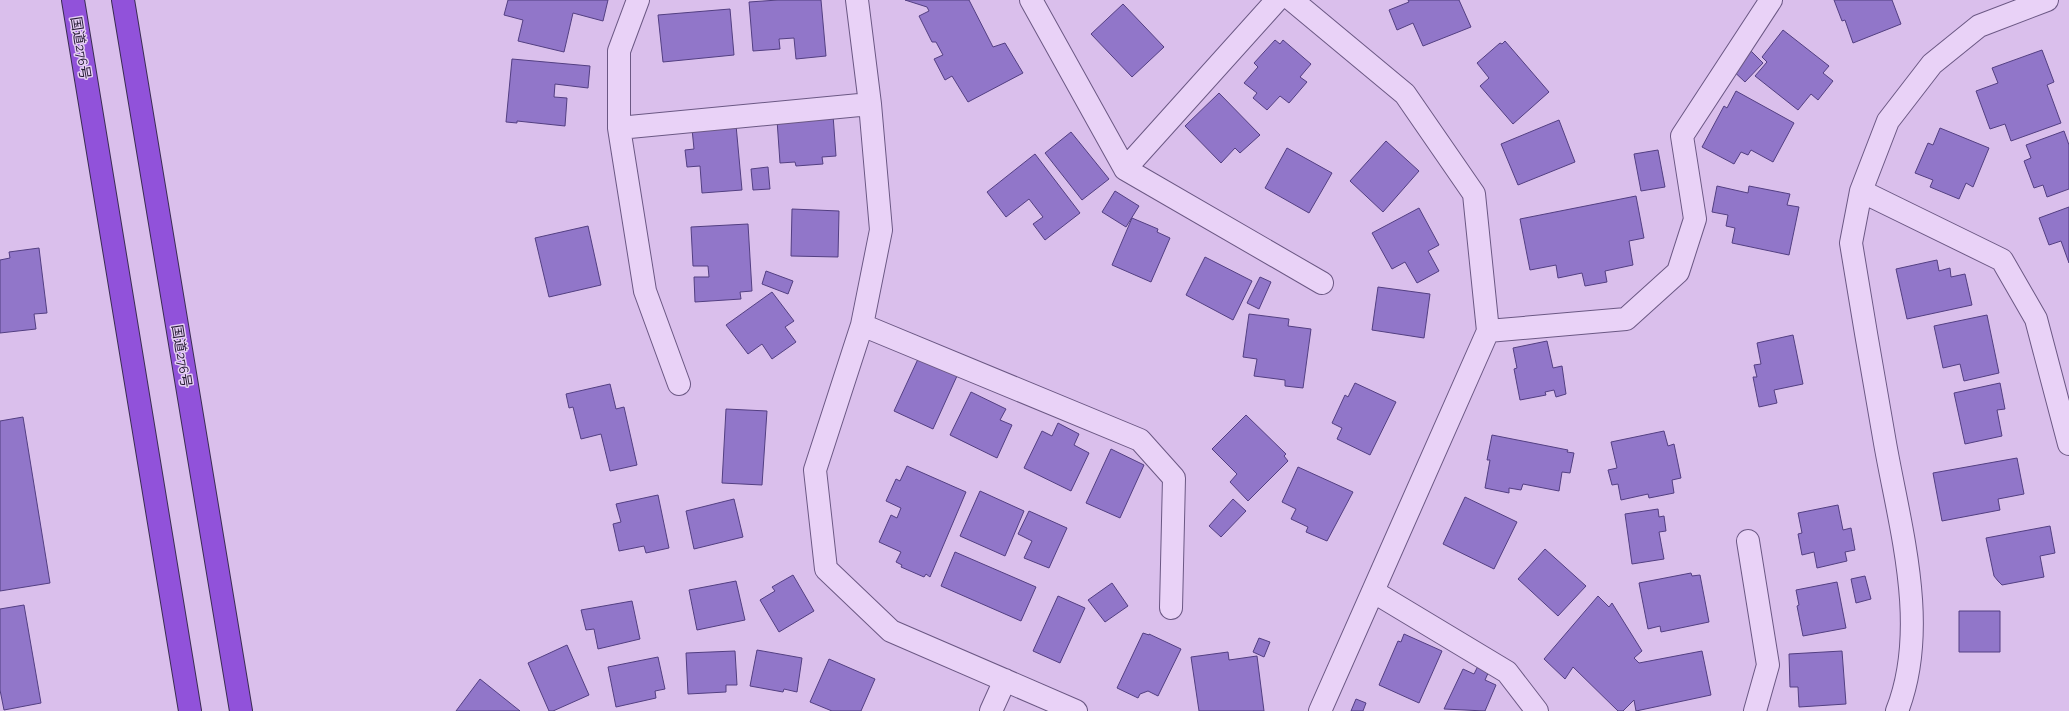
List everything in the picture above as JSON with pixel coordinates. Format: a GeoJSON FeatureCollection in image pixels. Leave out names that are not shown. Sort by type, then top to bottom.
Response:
{"type":"FeatureCollection","features":[{"type":"Feature","properties":{"kind":"highway","name":"国道276号"},"geometry":{"type":"LineString","coordinates":[[73,0],[190,711]]}},
{"type":"Feature","properties":{"kind":"highway","name":"国道276号"},"geometry":{"type":"LineString","coordinates":[[123,0],[241,711]]}},
{"type":"Feature","properties":{"kind":"street"},"geometry":{"type":"LineString","coordinates":[[638,0],[619,52],[619,128],[645,291],[679,384]]}},
{"type":"Feature","properties":{"kind":"street"},"geometry":{"type":"LineString","coordinates":[[857,0],[870,104],[880,230],[862,325],[815,470],[826,569],[891,631],[1076,711]]}},
{"type":"Feature","properties":{"kind":"street"},"geometry":{"type":"LineString","coordinates":[[1031,0],[1125,169],[1322,283]]}},
{"type":"Feature","properties":{"kind":"street"},"geometry":{"type":"LineString","coordinates":[[1125,169],[1277,0]]}},
{"type":"Feature","properties":{"kind":"street"},"geometry":{"type":"LineString","coordinates":[[1292,0],[1405,94],[1474,194],[1488,331],[1374,592],[1320,711]]}},
{"type":"Feature","properties":{"kind":"street"},"geometry":{"type":"LineString","coordinates":[[1488,331],[1626,319],[1678,272],[1695,219],[1682,136],[1771,0]]}},
{"type":"Feature","properties":{"kind":"street"},"geometry":{"type":"LineString","coordinates":[[1897,711],[1904,694],[1913,643],[1910,582],[1851,243],[1861,192],[1888,121],[1932,64],[1979,26],[2047,0]]}},
{"type":"Feature","properties":{"kind":"street"},"geometry":{"type":"LineString","coordinates":[[619,128],[870,104]]}},
{"type":"Feature","properties":{"kind":"street"},"geometry":{"type":"LineString","coordinates":[[1861,192],[2002,260],[2036,319],[2069,444]]}},
{"type":"Feature","properties":{"kind":"street"},"geometry":{"type":"LineString","coordinates":[[862,325],[1140,440],[1174,478],[1171,608]]}},
{"type":"Feature","properties":{"kind":"street"},"geometry":{"type":"LineString","coordinates":[[1748,541],[1768,665],[1754,711]]}},
{"type":"Feature","properties":{"kind":"street"},"geometry":{"type":"LineString","coordinates":[[1374,592],[1507,672],[1538,711]]}},
{"type":"Feature","properties":{"kind":"street"},"geometry":{"type":"LineString","coordinates":[[991,711],[1005,680]]}},
{"type":"Feature","properties":{"kind":"building"},"geometry":{"type":"Polygon","coordinates":[[[508,0],[608,0],[603,21],[573,13],[564,52],[518,41],[523,20],[504,15],[508,0]]]}},
{"type":"Feature","properties":{"kind":"building"},"geometry":{"type":"Polygon","coordinates":[[[821,0],[826,56],[796,59],[794,38],[779,39],[780,49],[753,51],[749,2],[821,0]]]}},
{"type":"Feature","properties":{"kind":"building"},"geometry":{"type":"Polygon","coordinates":[[[905,0],[969,0],[993,47],[1005,43],[1023,73],[968,102],[952,76],[945,80],[934,59],[943,55],[936,42],[932,42],[919,16],[929,11],[927,7],[905,0]]]}},
{"type":"Feature","properties":{"kind":"building"},"geometry":{"type":"Polygon","coordinates":[[[1408,0],[1459,0],[1471,27],[1423,46],[1413,23],[1397,30],[1389,10],[1409,2],[1408,0]]]}},
{"type":"Feature","properties":{"kind":"building"},"geometry":{"type":"Polygon","coordinates":[[[1834,0],[1892,0],[1901,24],[1853,43],[1845,20],[1842,21],[1834,0]]]}},
{"type":"Feature","properties":{"kind":"building"},"geometry":{"type":"Polygon","coordinates":[[[1123,4],[1164,47],[1132,77],[1091,34],[1123,4]]]}},
{"type":"Feature","properties":{"kind":"building"},"geometry":{"type":"Polygon","coordinates":[[[730,9],[734,55],[663,62],[658,15],[730,9]]]}},
{"type":"Feature","properties":{"kind":"building"},"geometry":{"type":"Polygon","coordinates":[[[1783,30],[1829,66],[1823,73],[1833,81],[1818,100],[1811,94],[1798,110],[1755,76],[1767,62],[1762,57],[1783,30]]]}},
{"type":"Feature","properties":{"kind":"building"},"geometry":{"type":"Polygon","coordinates":[[[1275,40],[1280,44],[1283,40],[1311,64],[1300,77],[1307,82],[1289,103],[1280,96],[1267,110],[1253,98],[1257,93],[1244,83],[1258,67],[1254,63],[1275,40]]]}},
{"type":"Feature","properties":{"kind":"building"},"geometry":{"type":"Polygon","coordinates":[[[1505,41],[1549,92],[1513,124],[1480,86],[1489,78],[1477,63],[1500,43],[1502,44],[1505,41]]]}},
{"type":"Feature","properties":{"kind":"building"},"geometry":{"type":"Polygon","coordinates":[[[1745,45],[1763,63],[1745,82],[1727,65],[1745,45]]]}},
{"type":"Feature","properties":{"kind":"building"},"geometry":{"type":"Polygon","coordinates":[[[2042,50],[2054,82],[2047,85],[2061,123],[2011,141],[2005,124],[1990,129],[1976,91],[1998,83],[1992,68],[2042,50]]]}},
{"type":"Feature","properties":{"kind":"building"},"geometry":{"type":"Polygon","coordinates":[[[512,59],[590,66],[588,88],[555,84],[554,97],[567,98],[565,126],[517,121],[517,123],[506,122],[512,59]]]}},
{"type":"Feature","properties":{"kind":"building"},"geometry":{"type":"Polygon","coordinates":[[[1736,91],[1794,123],[1773,162],[1751,150],[1748,155],[1741,152],[1734,164],[1702,147],[1724,106],[1727,108],[1736,91]]]}},
{"type":"Feature","properties":{"kind":"building"},"geometry":{"type":"Polygon","coordinates":[[[1219,93],[1260,135],[1240,153],[1235,148],[1221,163],[1185,126],[1219,93]]]}},
{"type":"Feature","properties":{"kind":"building"},"geometry":{"type":"Polygon","coordinates":[[[833,115],[836,156],[822,157],[823,164],[796,166],[795,162],[780,163],[777,120],[833,115]]]}},
{"type":"Feature","properties":{"kind":"building"},"geometry":{"type":"Polygon","coordinates":[[[1559,120],[1575,162],[1518,185],[1501,144],[1559,120]]]}},
{"type":"Feature","properties":{"kind":"building"},"geometry":{"type":"Polygon","coordinates":[[[736,125],[742,190],[702,193],[700,166],[687,167],[685,150],[694,149],[692,129],[736,125]]]}},
{"type":"Feature","properties":{"kind":"building"},"geometry":{"type":"Polygon","coordinates":[[[1940,128],[1989,148],[1973,187],[1966,183],[1959,199],[1930,187],[1933,180],[1915,173],[1928,143],[1933,145],[1940,128]]]}},
{"type":"Feature","properties":{"kind":"building"},"geometry":{"type":"Polygon","coordinates":[[[2064,131],[2069,145],[2069,189],[2047,197],[2043,185],[2034,188],[2024,161],[2031,158],[2026,145],[2064,131]]]}},
{"type":"Feature","properties":{"kind":"building"},"geometry":{"type":"Polygon","coordinates":[[[1071,132],[1109,179],[1082,200],[1045,153],[1071,132]]]}},
{"type":"Feature","properties":{"kind":"building"},"geometry":{"type":"Polygon","coordinates":[[[1386,141],[1419,171],[1383,212],[1350,181],[1386,141]]]}},
{"type":"Feature","properties":{"kind":"building"},"geometry":{"type":"Polygon","coordinates":[[[1287,148],[1332,173],[1309,213],[1265,188],[1287,148]]]}},
{"type":"Feature","properties":{"kind":"building"},"geometry":{"type":"Polygon","coordinates":[[[1658,150],[1665,187],[1641,191],[1634,154],[1658,150]]]}},
{"type":"Feature","properties":{"kind":"building"},"geometry":{"type":"Polygon","coordinates":[[[1035,154],[1080,213],[1045,240],[1033,224],[1043,217],[1029,199],[1006,217],[987,192],[1035,154]]]}},
{"type":"Feature","properties":{"kind":"building"},"geometry":{"type":"Polygon","coordinates":[[[768,167],[770,189],[753,190],[751,169],[768,167]]]}},
{"type":"Feature","properties":{"kind":"building"},"geometry":{"type":"Polygon","coordinates":[[[1717,186],[1748,193],[1749,186],[1790,194],[1787,205],[1799,207],[1789,255],[1732,243],[1735,228],[1726,226],[1728,215],[1712,212],[1717,186]]]}},
{"type":"Feature","properties":{"kind":"building"},"geometry":{"type":"Polygon","coordinates":[[[1115,191],[1139,206],[1126,227],[1102,212],[1115,191]]]}},
{"type":"Feature","properties":{"kind":"building"},"geometry":{"type":"Polygon","coordinates":[[[1636,196],[1644,238],[1629,241],[1633,265],[1605,271],[1607,282],[1585,286],[1582,273],[1558,278],[1556,265],[1530,270],[1520,219],[1636,196]]]}},
{"type":"Feature","properties":{"kind":"building"},"geometry":{"type":"Polygon","coordinates":[[[2069,207],[2069,263],[2061,241],[2049,245],[2039,218],[2069,207]]]}},
{"type":"Feature","properties":{"kind":"building"},"geometry":{"type":"Polygon","coordinates":[[[1419,208],[1439,245],[1428,251],[1439,271],[1417,283],[1405,262],[1392,269],[1372,233],[1419,208]]]}},
{"type":"Feature","properties":{"kind":"building"},"geometry":{"type":"Polygon","coordinates":[[[792,209],[839,211],[838,257],[791,256],[792,209]]]}},
{"type":"Feature","properties":{"kind":"building"},"geometry":{"type":"Polygon","coordinates":[[[1132,218],[1158,229],[1157,232],[1170,238],[1151,282],[1112,265],[1132,218]]]}},
{"type":"Feature","properties":{"kind":"building"},"geometry":{"type":"Polygon","coordinates":[[[748,224],[752,291],[740,292],[741,299],[695,302],[694,277],[709,277],[708,266],[693,266],[691,227],[748,224]]]}},
{"type":"Feature","properties":{"kind":"building"},"geometry":{"type":"Polygon","coordinates":[[[588,226],[601,285],[549,297],[535,238],[588,226]]]}},
{"type":"Feature","properties":{"kind":"building"},"geometry":{"type":"Polygon","coordinates":[[[39,248],[47,313],[34,314],[36,329],[0,333],[0,260],[10,258],[9,252],[39,248]]]}},
{"type":"Feature","properties":{"kind":"building"},"geometry":{"type":"Polygon","coordinates":[[[1205,257],[1252,281],[1233,320],[1186,295],[1205,257]]]}},
{"type":"Feature","properties":{"kind":"building"},"geometry":{"type":"Polygon","coordinates":[[[1937,260],[1939,271],[1950,268],[1951,277],[1965,274],[1972,305],[1907,319],[1896,269],[1937,260]]]}},
{"type":"Feature","properties":{"kind":"building"},"geometry":{"type":"Polygon","coordinates":[[[766,271],[793,281],[788,294],[762,284],[766,271]]]}},
{"type":"Feature","properties":{"kind":"building"},"geometry":{"type":"Polygon","coordinates":[[[1260,277],[1271,282],[1259,309],[1247,303],[1260,277]]]}},
{"type":"Feature","properties":{"kind":"building"},"geometry":{"type":"Polygon","coordinates":[[[1378,287],[1430,294],[1424,338],[1372,330],[1378,287]]]}},
{"type":"Feature","properties":{"kind":"building"},"geometry":{"type":"Polygon","coordinates":[[[772,292],[794,321],[785,327],[796,342],[772,359],[762,344],[748,354],[726,325],[772,292]]]}},
{"type":"Feature","properties":{"kind":"building"},"geometry":{"type":"Polygon","coordinates":[[[1249,314],[1289,319],[1288,326],[1311,329],[1303,388],[1285,386],[1285,380],[1254,376],[1257,359],[1243,357],[1249,314]]]}},
{"type":"Feature","properties":{"kind":"building"},"geometry":{"type":"Polygon","coordinates":[[[1987,315],[1999,373],[1964,381],[1960,364],[1943,368],[1934,326],[1987,315]]]}},
{"type":"Feature","properties":{"kind":"building"},"geometry":{"type":"Polygon","coordinates":[[[1793,335],[1803,384],[1774,390],[1777,403],[1759,407],[1753,377],[1757,377],[1754,365],[1761,364],[1757,343],[1793,335]]]}},
{"type":"Feature","properties":{"kind":"building"},"geometry":{"type":"Polygon","coordinates":[[[1547,341],[1553,368],[1562,366],[1566,394],[1556,397],[1554,390],[1545,392],[1546,395],[1520,400],[1514,369],[1517,368],[1513,348],[1547,341]]]}},
{"type":"Feature","properties":{"kind":"building"},"geometry":{"type":"Polygon","coordinates":[[[918,359],[957,376],[933,429],[894,411],[918,359]]]}},
{"type":"Feature","properties":{"kind":"building"},"geometry":{"type":"Polygon","coordinates":[[[1355,383],[1396,402],[1370,455],[1337,439],[1342,428],[1332,423],[1345,395],[1348,397],[1355,383]]]}},
{"type":"Feature","properties":{"kind":"building"},"geometry":{"type":"Polygon","coordinates":[[[2000,383],[2005,409],[1997,410],[2002,436],[1965,444],[1954,393],[2000,383]]]}},
{"type":"Feature","properties":{"kind":"building"},"geometry":{"type":"Polygon","coordinates":[[[610,384],[616,409],[624,407],[637,465],[610,471],[601,434],[581,439],[573,407],[569,408],[566,394],[610,384]]]}},
{"type":"Feature","properties":{"kind":"building"},"geometry":{"type":"Polygon","coordinates":[[[971,392],[1006,409],[1000,420],[1012,425],[997,458],[950,435],[971,392]]]}},
{"type":"Feature","properties":{"kind":"building"},"geometry":{"type":"Polygon","coordinates":[[[726,409],[767,411],[762,485],[722,483],[726,409]]]}},
{"type":"Feature","properties":{"kind":"building"},"geometry":{"type":"Polygon","coordinates":[[[1246,415],[1286,454],[1284,456],[1288,461],[1248,501],[1230,482],[1237,474],[1212,449],[1246,415]]]}},
{"type":"Feature","properties":{"kind":"building"},"geometry":{"type":"Polygon","coordinates":[[[23,417],[50,583],[0,591],[0,421],[23,417]]]}},
{"type":"Feature","properties":{"kind":"building"},"geometry":{"type":"Polygon","coordinates":[[[1058,423],[1079,434],[1074,445],[1089,453],[1071,491],[1024,468],[1042,431],[1052,436],[1058,423]]]}},
{"type":"Feature","properties":{"kind":"building"},"geometry":{"type":"Polygon","coordinates":[[[1664,431],[1668,446],[1674,444],[1681,478],[1672,480],[1674,493],[1649,498],[1648,494],[1621,500],[1618,484],[1612,485],[1608,470],[1617,468],[1611,442],[1664,431]]]}},
{"type":"Feature","properties":{"kind":"building"},"geometry":{"type":"Polygon","coordinates":[[[1492,435],[1568,450],[1567,452],[1574,453],[1570,473],[1562,472],[1559,491],[1523,484],[1521,490],[1509,488],[1509,493],[1485,488],[1490,460],[1487,460],[1492,435]]]}},
{"type":"Feature","properties":{"kind":"building"},"geometry":{"type":"Polygon","coordinates":[[[1111,449],[1144,465],[1120,518],[1086,503],[1111,449]]]}},
{"type":"Feature","properties":{"kind":"building"},"geometry":{"type":"Polygon","coordinates":[[[2017,458],[2024,494],[1998,499],[2000,510],[1942,521],[1933,473],[2017,458]]]}},
{"type":"Feature","properties":{"kind":"building"},"geometry":{"type":"Polygon","coordinates":[[[907,466],[966,492],[930,577],[926,574],[924,577],[901,567],[902,565],[896,562],[901,552],[879,542],[891,515],[897,518],[901,508],[886,501],[896,479],[900,481],[907,466]]]}},
{"type":"Feature","properties":{"kind":"building"},"geometry":{"type":"Polygon","coordinates":[[[1298,467],[1353,492],[1327,541],[1306,532],[1308,527],[1291,519],[1296,509],[1282,502],[1298,467]]]}},
{"type":"Feature","properties":{"kind":"building"},"geometry":{"type":"Polygon","coordinates":[[[980,491],[1024,511],[1005,556],[960,536],[980,491]]]}},
{"type":"Feature","properties":{"kind":"building"},"geometry":{"type":"Polygon","coordinates":[[[658,495],[669,548],[646,553],[644,546],[619,551],[613,524],[621,522],[616,504],[658,495]]]}},
{"type":"Feature","properties":{"kind":"building"},"geometry":{"type":"Polygon","coordinates":[[[1465,497],[1517,522],[1494,569],[1443,544],[1465,497]]]}},
{"type":"Feature","properties":{"kind":"building"},"geometry":{"type":"Polygon","coordinates":[[[734,499],[743,537],[694,549],[686,511],[734,499]]]}},
{"type":"Feature","properties":{"kind":"building"},"geometry":{"type":"Polygon","coordinates":[[[1233,499],[1246,511],[1221,537],[1209,526],[1233,499]]]}},
{"type":"Feature","properties":{"kind":"building"},"geometry":{"type":"Polygon","coordinates":[[[1838,505],[1843,530],[1851,528],[1855,550],[1845,552],[1847,561],[1817,568],[1814,552],[1802,555],[1798,534],[1802,533],[1798,513],[1838,505]]]}},
{"type":"Feature","properties":{"kind":"building"},"geometry":{"type":"Polygon","coordinates":[[[1658,509],[1659,517],[1664,516],[1666,531],[1659,532],[1664,559],[1632,564],[1625,514],[1658,509]]]}},
{"type":"Feature","properties":{"kind":"building"},"geometry":{"type":"Polygon","coordinates":[[[1029,511],[1067,528],[1049,568],[1024,558],[1032,541],[1018,534],[1029,511]]]}},
{"type":"Feature","properties":{"kind":"building"},"geometry":{"type":"Polygon","coordinates":[[[2050,526],[2055,553],[2040,556],[2044,577],[2002,585],[1994,576],[1986,538],[2050,526]]]}},
{"type":"Feature","properties":{"kind":"building"},"geometry":{"type":"Polygon","coordinates":[[[1545,549],[1586,586],[1558,616],[1518,579],[1545,549]]]}},
{"type":"Feature","properties":{"kind":"building"},"geometry":{"type":"Polygon","coordinates":[[[955,552],[1036,587],[1021,621],[941,586],[955,552]]]}},
{"type":"Feature","properties":{"kind":"building"},"geometry":{"type":"Polygon","coordinates":[[[1691,573],[1692,576],[1700,575],[1709,622],[1661,632],[1660,626],[1648,629],[1639,583],[1691,573]]]}},
{"type":"Feature","properties":{"kind":"building"},"geometry":{"type":"Polygon","coordinates":[[[793,575],[814,611],[779,632],[760,600],[775,591],[772,587],[793,575]]]}},
{"type":"Feature","properties":{"kind":"building"},"geometry":{"type":"Polygon","coordinates":[[[1865,576],[1871,599],[1856,603],[1851,579],[1865,576]]]}},
{"type":"Feature","properties":{"kind":"building"},"geometry":{"type":"Polygon","coordinates":[[[736,581],[745,620],[697,630],[689,590],[736,581]]]}},
{"type":"Feature","properties":{"kind":"building"},"geometry":{"type":"Polygon","coordinates":[[[1837,582],[1846,628],[1803,636],[1797,606],[1799,605],[1796,590],[1837,582]]]}},
{"type":"Feature","properties":{"kind":"building"},"geometry":{"type":"Polygon","coordinates":[[[1112,583],[1128,606],[1105,622],[1088,600],[1112,583]]]}},
{"type":"Feature","properties":{"kind":"building"},"geometry":{"type":"Polygon","coordinates":[[[1058,596],[1085,608],[1060,663],[1033,651],[1058,596]]]}},
{"type":"Feature","properties":{"kind":"building"},"geometry":{"type":"Polygon","coordinates":[[[1598,596],[1609,607],[1612,603],[1642,651],[1634,658],[1639,663],[1702,651],[1711,695],[1636,711],[1634,700],[1623,711],[1618,711],[1573,667],[1565,679],[1544,659],[1598,596]]]}},
{"type":"Feature","properties":{"kind":"building"},"geometry":{"type":"Polygon","coordinates":[[[632,601],[640,639],[598,649],[594,629],[586,630],[581,610],[632,601]]]}},
{"type":"Feature","properties":{"kind":"building"},"geometry":{"type":"Polygon","coordinates":[[[24,605],[41,703],[4,710],[0,690],[0,609],[24,605]]]}},
{"type":"Feature","properties":{"kind":"building"},"geometry":{"type":"Polygon","coordinates":[[[1959,611],[2000,611],[2000,652],[1959,652],[1959,611]]]}},
{"type":"Feature","properties":{"kind":"building"},"geometry":{"type":"Polygon","coordinates":[[[1143,633],[1149,634],[1181,649],[1158,696],[1148,691],[1140,694],[1138,698],[1117,688],[1143,633]]]}},
{"type":"Feature","properties":{"kind":"building"},"geometry":{"type":"Polygon","coordinates":[[[1404,634],[1442,651],[1419,703],[1379,685],[1398,641],[1401,642],[1404,634]]]}},
{"type":"Feature","properties":{"kind":"building"},"geometry":{"type":"Polygon","coordinates":[[[1259,638],[1270,642],[1264,657],[1253,652],[1259,638]]]}},
{"type":"Feature","properties":{"kind":"building"},"geometry":{"type":"Polygon","coordinates":[[[567,645],[589,695],[553,711],[549,711],[528,663],[567,645]]]}},
{"type":"Feature","properties":{"kind":"building"},"geometry":{"type":"Polygon","coordinates":[[[757,650],[802,658],[797,692],[784,689],[783,692],[750,686],[757,650]]]}},
{"type":"Feature","properties":{"kind":"building"},"geometry":{"type":"Polygon","coordinates":[[[735,651],[737,685],[726,685],[726,692],[688,694],[686,653],[735,651]]]}},
{"type":"Feature","properties":{"kind":"building"},"geometry":{"type":"Polygon","coordinates":[[[1842,651],[1846,704],[1799,707],[1798,687],[1790,687],[1789,654],[1842,651]]]}},
{"type":"Feature","properties":{"kind":"building"},"geometry":{"type":"Polygon","coordinates":[[[1228,652],[1229,660],[1257,656],[1264,711],[1199,711],[1191,657],[1228,652]]]}},
{"type":"Feature","properties":{"kind":"building"},"geometry":{"type":"Polygon","coordinates":[[[658,657],[665,689],[655,691],[656,698],[616,707],[608,667],[658,657]]]}},
{"type":"Feature","properties":{"kind":"building"},"geometry":{"type":"Polygon","coordinates":[[[829,659],[875,679],[861,711],[832,711],[810,702],[829,659]]]}},
{"type":"Feature","properties":{"kind":"building"},"geometry":{"type":"Polygon","coordinates":[[[1478,666],[1489,671],[1485,680],[1496,685],[1485,711],[1444,709],[1463,669],[1474,674],[1478,666]]]}},
{"type":"Feature","properties":{"kind":"building"},"geometry":{"type":"Polygon","coordinates":[[[480,679],[520,711],[456,711],[480,679]]]}},
{"type":"Feature","properties":{"kind":"building"},"geometry":{"type":"Polygon","coordinates":[[[1356,699],[1366,703],[1363,711],[1351,711],[1356,699]]]}}]}
